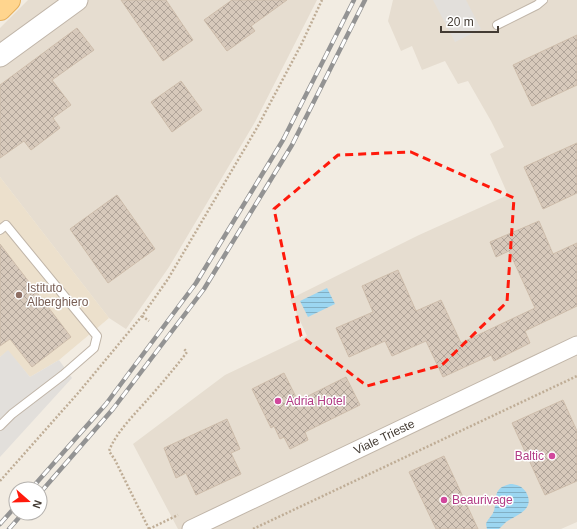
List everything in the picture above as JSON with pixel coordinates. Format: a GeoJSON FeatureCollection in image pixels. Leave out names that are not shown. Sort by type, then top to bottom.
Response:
{"type":"FeatureCollection","features":[{"type":"Feature","properties":{"kind":"main road"},"geometry":{"type":"LineString","coordinates":[[0,9],[9,0]]}},
{"type":"Feature","properties":{"kind":"street"},"geometry":{"type":"LineString","coordinates":[[0,56],[77,0]]}},
{"type":"Feature","properties":{"kind":"street","name":"Viale Trieste"},"geometry":{"type":"LineString","coordinates":[[191,529],[577,345]]}},
{"type":"Feature","properties":{"kind":"lane"},"geometry":{"type":"LineString","coordinates":[[497,25],[537,5],[543,0]]}},
{"type":"Feature","properties":{"kind":"lane"},"geometry":{"type":"LineString","coordinates":[[0,230],[6,225],[97,336],[94,348],[63,375],[12,414],[0,426]]}},
{"type":"Feature","properties":{"kind":"path"},"geometry":{"type":"LineString","coordinates":[[0,481],[79,392],[142,316],[168,279],[258,126],[301,44],[322,0]]}},
{"type":"Feature","properties":{"kind":"path"},"geometry":{"type":"LineString","coordinates":[[142,316],[149,321]]}},
{"type":"Feature","properties":{"kind":"path"},"geometry":{"type":"LineString","coordinates":[[148,529],[115,460],[109,451],[112,443],[135,414],[169,376],[187,352],[183,348]]}},
{"type":"Feature","properties":{"kind":"path"},"geometry":{"type":"LineString","coordinates":[[253,529],[577,376]]}},
{"type":"Feature","properties":{"kind":"highlighted area"},"geometry":{"type":"Polygon","coordinates":[[[411,152],[514,198],[507,302],[442,365],[367,386],[301,336],[274,209],[338,155],[411,152]]]}},
{"type":"Feature","properties":{"kind":"shaded area"},"geometry":{"type":"Polygon","coordinates":[[[28,0],[317,0],[255,122],[169,267],[126,329],[109,318],[0,177],[0,28],[28,0]]]}},
{"type":"Feature","properties":{"kind":"shaded area"},"geometry":{"type":"Polygon","coordinates":[[[393,0],[577,0],[577,522],[561,529],[178,529],[133,444],[225,375],[307,336],[290,299],[419,235],[508,195],[490,154],[504,147],[468,81],[458,84],[445,61],[422,70],[412,46],[401,51],[388,21],[393,0]]]}},
{"type":"Feature","properties":{"kind":"shaded area"},"geometry":{"type":"Polygon","coordinates":[[[433,0],[466,0],[481,29],[455,42],[433,0]]]}},
{"type":"Feature","properties":{"kind":"shaded area"},"geometry":{"type":"Polygon","coordinates":[[[0,177],[109,318],[59,360],[30,377],[8,351],[0,357],[0,177]]]}},
{"type":"Feature","properties":{"kind":"shaded area"},"geometry":{"type":"Polygon","coordinates":[[[8,350],[30,377],[59,360],[72,378],[0,457],[0,357],[8,350]]]}},
{"type":"Feature","properties":{"kind":"water"},"geometry":{"type":"Polygon","coordinates":[[[327,288],[335,304],[308,317],[300,301],[327,288]]]}},
{"type":"Feature","properties":{"kind":"water"},"geometry":{"type":"Polygon","coordinates":[[[510,484],[523,488],[526,492],[528,498],[527,508],[506,522],[499,529],[487,529],[486,524],[495,508],[497,492],[504,486],[510,484]]]}},
{"type":"Feature","properties":{"kind":"building"},"geometry":{"type":"Polygon","coordinates":[[[121,0],[166,0],[193,40],[163,61],[121,0]]]}},
{"type":"Feature","properties":{"kind":"building"},"geometry":{"type":"Polygon","coordinates":[[[232,0],[287,0],[251,26],[255,31],[227,51],[204,20],[232,0]]]}},
{"type":"Feature","properties":{"kind":"building"},"geometry":{"type":"Polygon","coordinates":[[[77,28],[94,50],[52,80],[71,105],[53,118],[60,128],[31,150],[24,141],[0,158],[0,85],[77,28]]]}},
{"type":"Feature","properties":{"kind":"building"},"geometry":{"type":"Polygon","coordinates":[[[577,35],[577,85],[532,106],[513,65],[577,35]]]}},
{"type":"Feature","properties":{"kind":"building"},"geometry":{"type":"Polygon","coordinates":[[[181,81],[202,110],[172,132],[151,102],[181,81]]]}},
{"type":"Feature","properties":{"kind":"building"},"geometry":{"type":"Polygon","coordinates":[[[577,143],[577,193],[543,209],[524,167],[577,143]]]}},
{"type":"Feature","properties":{"kind":"building"},"geometry":{"type":"Polygon","coordinates":[[[117,195],[155,249],[108,283],[70,229],[117,195]]]}},
{"type":"Feature","properties":{"kind":"building"},"geometry":{"type":"Polygon","coordinates":[[[539,221],[553,254],[577,243],[577,306],[525,331],[530,343],[494,361],[491,355],[443,377],[426,341],[392,356],[385,341],[349,357],[336,328],[373,312],[362,286],[398,270],[416,311],[441,300],[461,343],[535,308],[509,251],[496,257],[490,242],[539,221]]]}},
{"type":"Feature","properties":{"kind":"building","name":"Istituto Alberghiero"},"geometry":{"type":"Polygon","coordinates":[[[0,244],[71,337],[32,367],[10,339],[0,346],[0,244]]]}},
{"type":"Feature","properties":{"kind":"building"},"geometry":{"type":"Polygon","coordinates":[[[284,373],[298,401],[346,377],[360,405],[305,432],[308,440],[290,449],[284,437],[280,439],[274,426],[271,428],[252,389],[284,373]]]}},
{"type":"Feature","properties":{"kind":"building","name":"Baltic"},"geometry":{"type":"Polygon","coordinates":[[[563,400],[577,431],[577,481],[545,495],[512,423],[563,400]]]}},
{"type":"Feature","properties":{"kind":"building"},"geometry":{"type":"Polygon","coordinates":[[[227,419],[240,449],[231,453],[241,474],[196,495],[186,473],[176,478],[164,448],[227,419]]]}},
{"type":"Feature","properties":{"kind":"building","name":"Beaurivage"},"geometry":{"type":"Polygon","coordinates":[[[444,456],[478,529],[436,529],[409,472],[444,456]]]}},
{"type":"Feature","properties":{"kind":"railway"},"geometry":{"type":"LineString","coordinates":[[38,481],[106,404],[196,283],[283,140],[354,0]]}},
{"type":"Feature","properties":{"kind":"railway"},"geometry":{"type":"LineString","coordinates":[[48,484],[113,409],[204,289],[292,145],[365,0]]}},
{"type":"Feature","properties":{"kind":"railway"},"geometry":{"type":"LineString","coordinates":[[0,524],[8,515]]}},
{"type":"Feature","properties":{"kind":"railway"},"geometry":{"type":"LineString","coordinates":[[9,529],[16,521]]}},
{"type":"Feature","properties":{"kind":"place","name":"Istituto Alberghiero"},"geometry":{"type":"Point","coordinates":[19,295]}},
{"type":"Feature","properties":{"kind":"place","name":"Adria Hotel"},"geometry":{"type":"Point","coordinates":[278,401]}},
{"type":"Feature","properties":{"kind":"place","name":"Baltic"},"geometry":{"type":"Point","coordinates":[552,456]}},
{"type":"Feature","properties":{"kind":"place","name":"Beaurivage"},"geometry":{"type":"Point","coordinates":[444,500]}}]}
